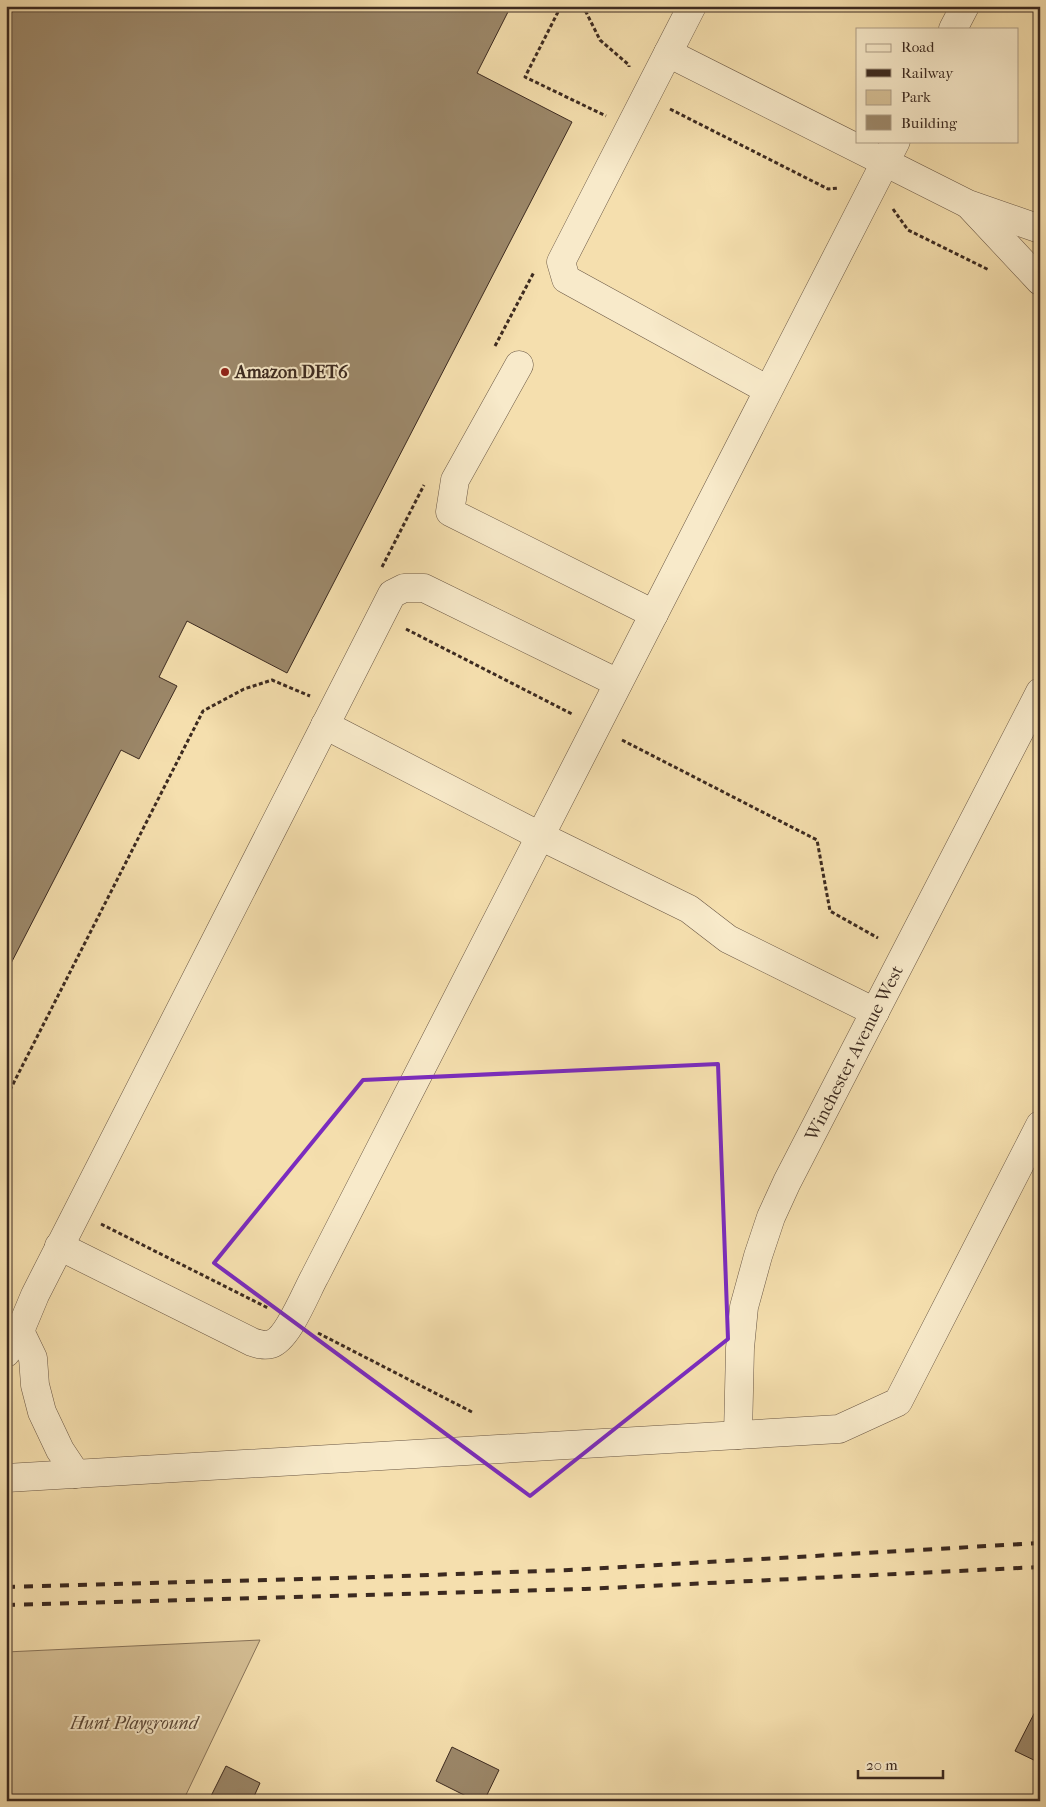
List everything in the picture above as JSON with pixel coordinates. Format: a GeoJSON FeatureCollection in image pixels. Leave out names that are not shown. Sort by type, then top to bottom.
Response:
{"type":"FeatureCollection","features":[{"type":"Feature","properties":{"kind":"street"},"geometry":{"type":"LineString","coordinates":[[692,6],[561,262],[566,279],[768,390]]}},
{"type":"Feature","properties":{"kind":"street"},"geometry":{"type":"LineString","coordinates":[[954,28],[965,6]]}},
{"type":"Feature","properties":{"kind":"street"},"geometry":{"type":"LineString","coordinates":[[668,53],[856,137]]}},
{"type":"Feature","properties":{"kind":"street"},"geometry":{"type":"LineString","coordinates":[[868,142],[890,152],[968,204],[1040,281]]}},
{"type":"Feature","properties":{"kind":"street"},"geometry":{"type":"LineString","coordinates":[[59,1246],[252,1342],[263,1345],[273,1344],[280,1338],[309,1287],[890,152]]}},
{"type":"Feature","properties":{"kind":"street"},"geometry":{"type":"LineString","coordinates":[[968,204],[1040,229]]}},
{"type":"Feature","properties":{"kind":"street"},"geometry":{"type":"LineString","coordinates":[[520,364],[455,480],[450,512],[654,614]]}},
{"type":"Feature","properties":{"kind":"street"},"geometry":{"type":"LineString","coordinates":[[76,1474],[60,1450],[42,1412],[35,1385],[33,1358],[14,1329],[59,1246],[392,594],[404,588],[424,588],[618,683]]}},
{"type":"Feature","properties":{"kind":"street","name":"Winchester Avenue West"},"geometry":{"type":"LineString","coordinates":[[738,1435],[740,1348],[744,1307],[771,1217],[787,1182],[1040,692]]}},
{"type":"Feature","properties":{"kind":"street"},"geometry":{"type":"LineString","coordinates":[[325,725],[540,836],[689,910],[728,939],[875,1012]]}},
{"type":"Feature","properties":{"kind":"street"},"geometry":{"type":"LineString","coordinates":[[10,1470],[76,1474],[839,1429],[898,1402],[1040,1124]]}},
{"type":"Feature","properties":{"kind":"path"},"geometry":{"type":"LineString","coordinates":[[581,6],[600,40],[629,65],[621,84],[828,189],[847,187],[895,209],[908,230],[991,271]]}},
{"type":"Feature","properties":{"kind":"path"},"geometry":{"type":"LineString","coordinates":[[380,616],[817,840],[830,911],[878,938]]}},
{"type":"Feature","properties":{"kind":"path"},"geometry":{"type":"LineString","coordinates":[[10,1090],[203,711],[244,689],[272,680],[315,698]]}},
{"type":"Feature","properties":{"kind":"highlighted area"},"geometry":{"type":"Polygon","coordinates":[[[718,1064],[728,1339],[530,1496],[214,1263],[363,1080],[718,1064]]]}},
{"type":"Feature","properties":{"kind":"green space","name":"Hunt Playground"},"geometry":{"type":"Polygon","coordinates":[[[260,1640],[183,1801],[6,1801],[6,1652],[260,1640]]]}},
{"type":"Feature","properties":{"kind":"building","name":"Amazon DET6"},"geometry":{"type":"Polygon","coordinates":[[[6,6],[511,6],[477,73],[572,122],[287,673],[187,621],[159,677],[177,686],[139,759],[121,750],[6,973],[6,6]]]}},
{"type":"Feature","properties":{"kind":"building"},"geometry":{"type":"Polygon","coordinates":[[[1040,1704],[1040,1763],[1015,1751],[1040,1704]]]}},
{"type":"Feature","properties":{"kind":"building"},"geometry":{"type":"Polygon","coordinates":[[[452,1747],[499,1770],[484,1801],[476,1801],[436,1781],[452,1747]]]}},
{"type":"Feature","properties":{"kind":"building"},"geometry":{"type":"Polygon","coordinates":[[[226,1766],[260,1783],[252,1801],[209,1800],[226,1766]]]}},
{"type":"Feature","properties":{"kind":"railway"},"geometry":{"type":"LineString","coordinates":[[6,1587],[569,1570],[1040,1543]]}},
{"type":"Feature","properties":{"kind":"railway"},"geometry":{"type":"LineString","coordinates":[[6,1605],[585,1589],[1040,1567]]}},
{"type":"Feature","properties":{"kind":"place","name":"Amazon DET6"},"geometry":{"type":"Point","coordinates":[225,372]}}]}
